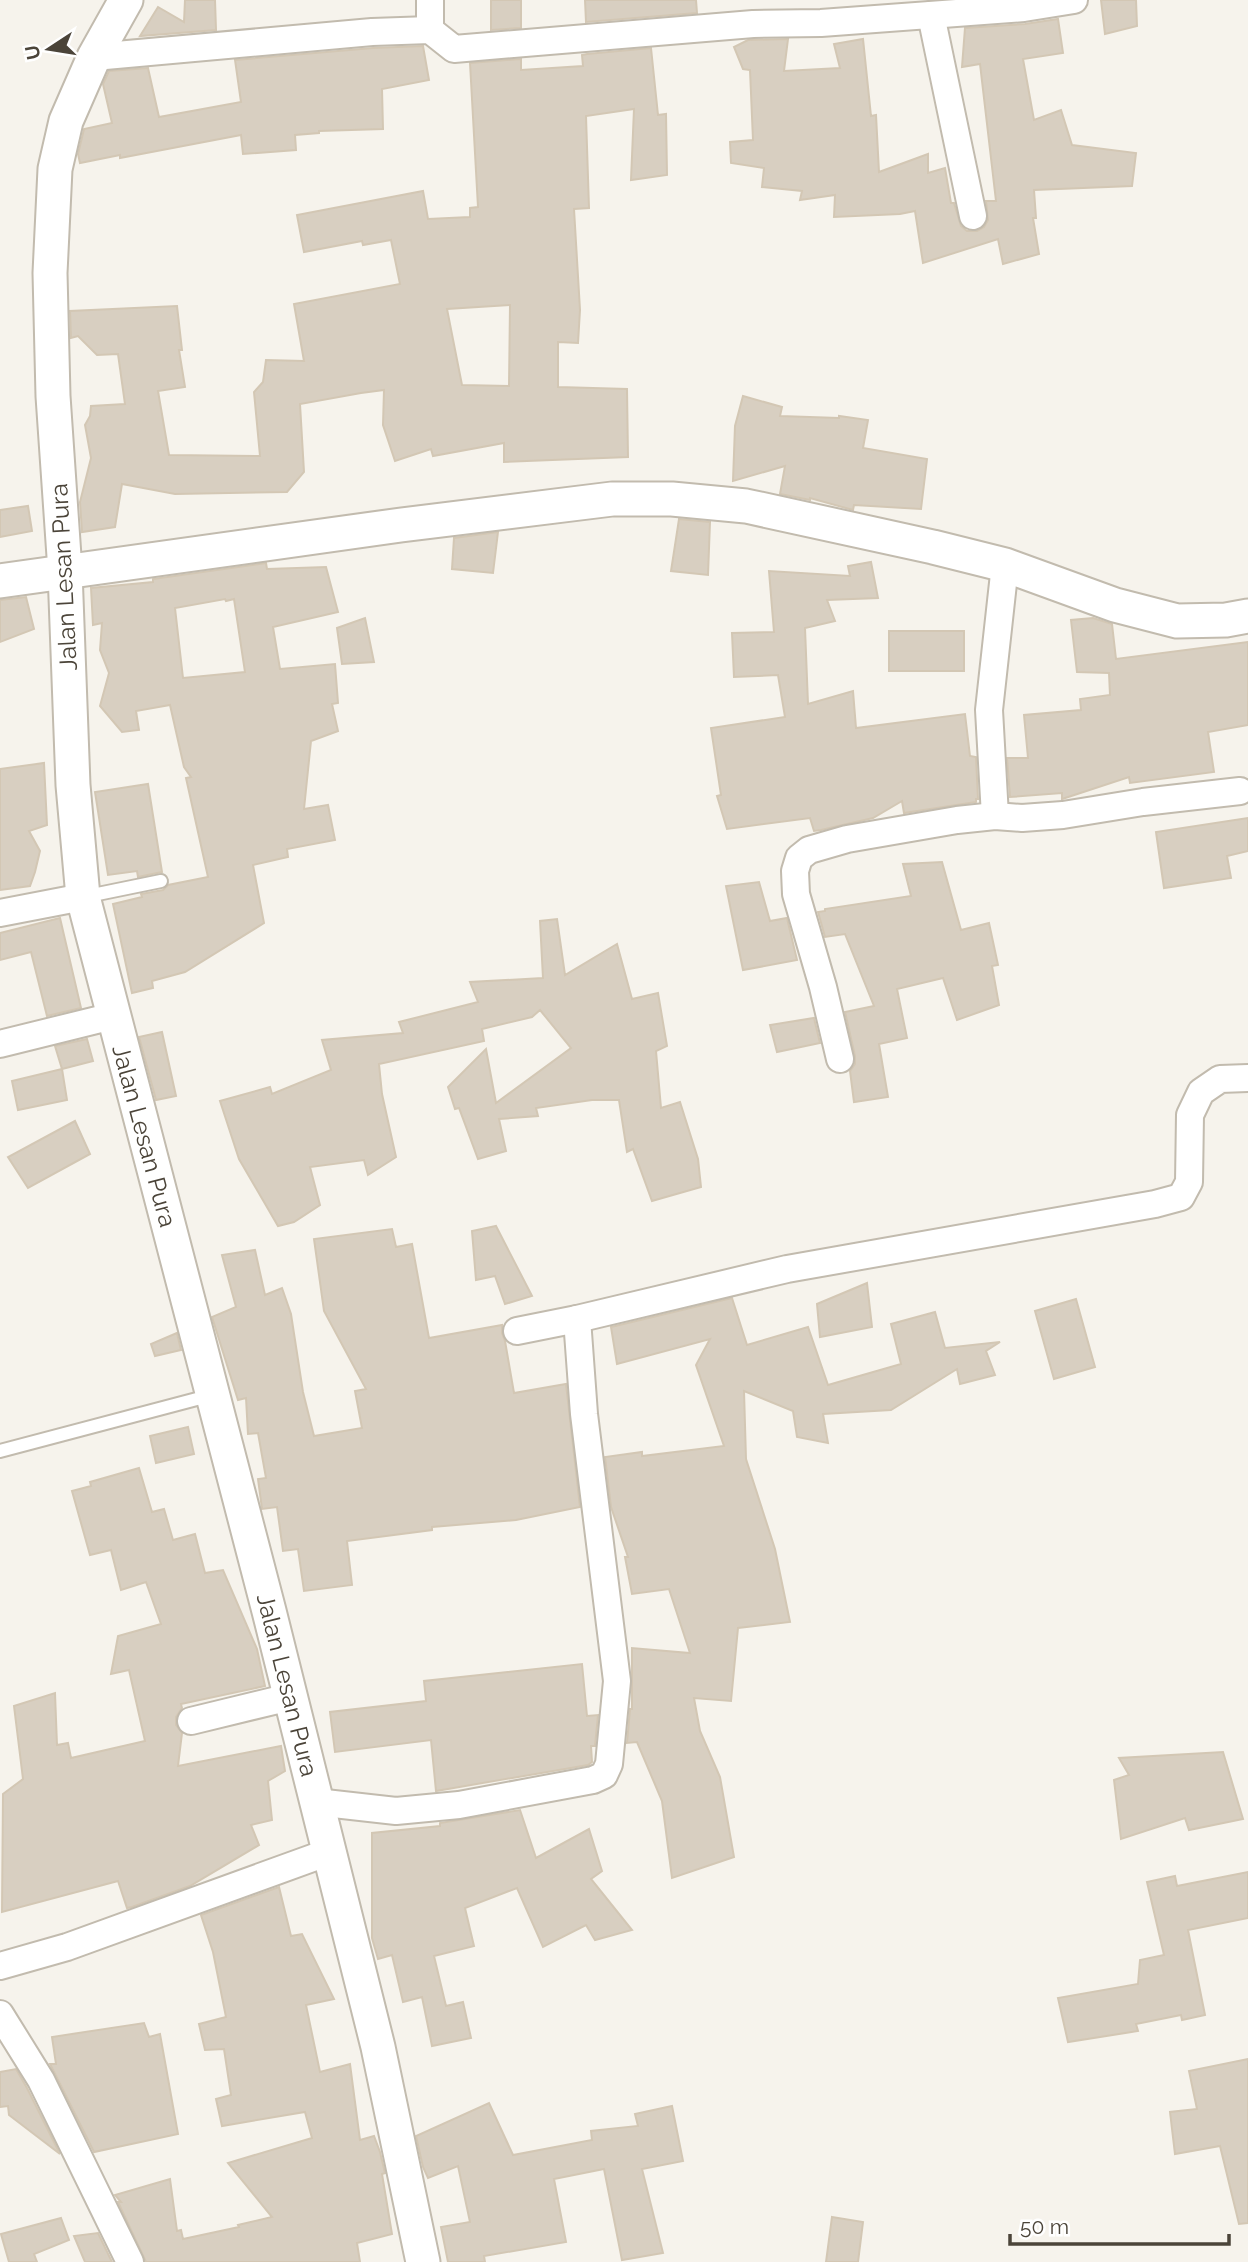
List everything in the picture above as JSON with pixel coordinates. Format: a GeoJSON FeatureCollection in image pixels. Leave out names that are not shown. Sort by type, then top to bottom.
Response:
{"type":"FeatureCollection","features":[{"type":"Feature","properties":{"kind":"street","name":"Jalan Lesan Pura"},"geometry":{"type":"LineString","coordinates":[[126,0],[94,57],[66,121],[55,169],[50,273],[53,396],[65,571],[73,785],[83,897],[378,2047],[423,2262]]}},
{"type":"Feature","properties":{"kind":"street"},"geometry":{"type":"LineString","coordinates":[[430,0],[430,30]]}},
{"type":"Feature","properties":{"kind":"street"},"geometry":{"type":"LineString","coordinates":[[94,57],[372,32],[430,30],[454,49],[753,24],[821,23],[1024,8],[1074,0]]}},
{"type":"Feature","properties":{"kind":"street"},"geometry":{"type":"LineString","coordinates":[[931,15],[973,216]]}},
{"type":"Feature","properties":{"kind":"street"},"geometry":{"type":"LineString","coordinates":[[0,581],[401,525],[612,499],[660,499],[746,506],[1005,565],[1115,605],[1177,621],[1226,620],[1248,616]]}},
{"type":"Feature","properties":{"kind":"street"},"geometry":{"type":"LineString","coordinates":[[995,816],[989,710],[1005,565]]}},
{"type":"Feature","properties":{"kind":"street"},"geometry":{"type":"LineString","coordinates":[[840,1059],[796,894],[795,871],[799,858],[809,850],[847,839],[995,816],[1022,818],[1063,815],[1143,802],[1240,791]]}},
{"type":"Feature","properties":{"kind":"street"},"geometry":{"type":"LineString","coordinates":[[0,913],[83,897]]}},
{"type":"Feature","properties":{"kind":"street"},"geometry":{"type":"LineString","coordinates":[[0,1044],[113,1016]]}},
{"type":"Feature","properties":{"kind":"street"},"geometry":{"type":"LineString","coordinates":[[517,1331],[787,1269],[1155,1204],[1181,1197],[1189,1182],[1190,1115],[1201,1092],[1220,1079],[1248,1078]]}},
{"type":"Feature","properties":{"kind":"street"},"geometry":{"type":"LineString","coordinates":[[316,1802],[396,1811],[459,1805],[593,1780],[604,1775],[609,1764],[617,1681],[584,1414],[577,1319]]}},
{"type":"Feature","properties":{"kind":"street"},"geometry":{"type":"LineString","coordinates":[[191,1721],[290,1697]]}},
{"type":"Feature","properties":{"kind":"street"},"geometry":{"type":"LineString","coordinates":[[0,1966],[67,1947],[329,1852]]}},
{"type":"Feature","properties":{"kind":"street"},"geometry":{"type":"LineString","coordinates":[[0,2014],[41,2080],[130,2262]]}},
{"type":"Feature","properties":{"kind":"lane"},"geometry":{"type":"LineString","coordinates":[[83,897],[162,881]]}},
{"type":"Feature","properties":{"kind":"lane"},"geometry":{"type":"LineString","coordinates":[[0,1451],[212,1395]]}},
{"type":"Feature","properties":{"kind":"building"},"geometry":{"type":"Polygon","coordinates":[[[185,0],[215,0],[216,30],[140,36],[158,7],[184,22],[185,0]]]}},
{"type":"Feature","properties":{"kind":"building"},"geometry":{"type":"Polygon","coordinates":[[[491,0],[521,0],[521,28],[491,30],[491,0]]]}},
{"type":"Feature","properties":{"kind":"building"},"geometry":{"type":"Polygon","coordinates":[[[585,0],[696,0],[697,13],[586,22],[585,0]]]}},
{"type":"Feature","properties":{"kind":"building"},"geometry":{"type":"Polygon","coordinates":[[[1101,0],[1136,0],[1137,26],[1105,34],[1101,0]]]}},
{"type":"Feature","properties":{"kind":"building"},"geometry":{"type":"Polygon","coordinates":[[[1058,19],[1063,53],[1023,59],[1034,120],[1061,110],[1072,145],[1136,153],[1132,186],[1034,190],[1036,218],[1033,218],[1039,254],[1003,264],[998,239],[923,263],[915,211],[834,217],[835,195],[800,200],[802,191],[762,187],[764,168],[731,163],[730,142],[753,140],[750,70],[743,69],[734,47],[748,40],[788,39],[784,71],[840,68],[834,44],[863,39],[871,116],[876,115],[879,172],[928,154],[928,173],[945,168],[951,203],[954,203],[961,226],[967,231],[977,231],[984,227],[988,220],[986,201],[996,201],[980,64],[962,67],[965,28],[1058,19]]]}},
{"type":"Feature","properties":{"kind":"building"},"geometry":{"type":"Polygon","coordinates":[[[423,46],[429,80],[382,89],[383,129],[319,131],[295,135],[296,150],[243,154],[241,135],[80,163],[78,154],[84,129],[112,123],[103,84],[109,71],[148,68],[159,117],[241,102],[235,60],[423,46]]]}},
{"type":"Feature","properties":{"kind":"building"},"geometry":{"type":"Polygon","coordinates":[[[651,48],[658,115],[666,114],[667,175],[631,180],[634,109],[586,116],[589,208],[574,209],[580,310],[578,343],[558,342],[558,387],[627,389],[628,457],[504,462],[504,443],[433,456],[431,449],[395,461],[383,425],[384,390],[361,393],[300,404],[304,472],[287,492],[175,494],[122,484],[115,527],[82,532],[80,502],[91,458],[85,425],[91,406],[125,404],[118,354],[97,355],[78,336],[71,338],[70,311],[177,306],[182,350],[179,350],[185,387],[158,391],[169,455],[260,456],[254,392],[263,382],[266,360],[304,361],[294,304],[400,284],[391,240],[363,245],[362,241],[304,252],[297,215],[423,191],[428,219],[470,217],[470,208],[478,207],[470,63],[521,59],[521,70],[583,66],[582,55],[651,48]],[[510,305],[447,309],[462,385],[509,386],[510,305]]]}},
{"type":"Feature","properties":{"kind":"building"},"geometry":{"type":"Polygon","coordinates":[[[743,396],[782,407],[780,416],[839,416],[868,420],[863,448],[927,459],[921,509],[854,505],[853,510],[810,498],[780,494],[785,466],[733,481],[735,426],[743,396]]]}},
{"type":"Feature","properties":{"kind":"building"},"geometry":{"type":"Polygon","coordinates":[[[28,506],[32,531],[0,537],[0,510],[28,506]]]}},
{"type":"Feature","properties":{"kind":"building"},"geometry":{"type":"Polygon","coordinates":[[[679,519],[710,522],[708,575],[671,571],[679,519]]]}},
{"type":"Feature","properties":{"kind":"building"},"geometry":{"type":"Polygon","coordinates":[[[498,532],[493,573],[452,569],[454,538],[498,532]]]}},
{"type":"Feature","properties":{"kind":"building"},"geometry":{"type":"Polygon","coordinates":[[[871,562],[878,598],[827,600],[835,621],[805,628],[808,704],[853,691],[856,728],[965,714],[970,756],[976,757],[978,799],[976,802],[904,813],[902,801],[873,818],[814,831],[810,818],[727,829],[717,796],[721,795],[711,728],[785,717],[778,675],[734,677],[732,633],[774,632],[769,571],[850,576],[848,566],[871,562]]]}},
{"type":"Feature","properties":{"kind":"building"},"geometry":{"type":"Polygon","coordinates":[[[266,563],[267,569],[326,567],[338,612],[273,627],[280,669],[335,664],[338,703],[332,704],[338,731],[311,741],[304,809],[328,805],[335,840],[287,849],[288,857],[253,865],[264,923],[185,972],[152,981],[153,988],[132,993],[113,904],[163,890],[168,885],[208,877],[186,778],[191,777],[184,767],[170,705],[136,711],[139,730],[122,732],[100,706],[109,673],[100,650],[102,623],[93,625],[91,588],[153,582],[153,579],[266,563]],[[225,599],[175,608],[183,678],[245,672],[234,599],[225,599]]]}},
{"type":"Feature","properties":{"kind":"building"},"geometry":{"type":"Polygon","coordinates":[[[26,597],[34,629],[0,642],[0,600],[26,597]]]}},
{"type":"Feature","properties":{"kind":"building"},"geometry":{"type":"Polygon","coordinates":[[[365,618],[374,662],[342,664],[337,628],[365,618]]]}},
{"type":"Feature","properties":{"kind":"building"},"geometry":{"type":"Polygon","coordinates":[[[1093,618],[1112,624],[1116,659],[1248,642],[1248,725],[1208,732],[1214,772],[1130,783],[1129,777],[1062,799],[1062,793],[1010,797],[1007,758],[1028,758],[1024,715],[1081,710],[1080,699],[1110,695],[1109,673],[1077,672],[1071,620],[1093,618]]]}},
{"type":"Feature","properties":{"kind":"building"},"geometry":{"type":"Polygon","coordinates":[[[889,631],[964,631],[964,671],[889,671],[889,631]]]}},
{"type":"Feature","properties":{"kind":"building"},"geometry":{"type":"Polygon","coordinates":[[[44,763],[47,825],[29,831],[40,851],[35,872],[30,886],[0,890],[0,769],[44,763]]]}},
{"type":"Feature","properties":{"kind":"building"},"geometry":{"type":"Polygon","coordinates":[[[148,784],[162,872],[138,877],[137,871],[108,875],[95,792],[148,784]]]}},
{"type":"Feature","properties":{"kind":"building"},"geometry":{"type":"Polygon","coordinates":[[[1248,818],[1248,851],[1227,856],[1231,878],[1164,888],[1156,832],[1248,818]]]}},
{"type":"Feature","properties":{"kind":"building"},"geometry":{"type":"Polygon","coordinates":[[[942,862],[961,930],[989,923],[998,965],[992,966],[999,1005],[957,1020],[943,978],[897,989],[907,1038],[879,1044],[888,1097],[854,1102],[850,1071],[855,1064],[855,1056],[845,1012],[874,1006],[845,934],[825,937],[818,912],[911,896],[903,864],[942,862]]]}},
{"type":"Feature","properties":{"kind":"building"},"geometry":{"type":"Polygon","coordinates":[[[759,882],[770,921],[787,918],[797,960],[743,970],[726,886],[759,882]]]}},
{"type":"Feature","properties":{"kind":"building"},"geometry":{"type":"Polygon","coordinates":[[[60,918],[81,1008],[47,1016],[31,952],[0,960],[0,933],[60,918]]]}},
{"type":"Feature","properties":{"kind":"building"},"geometry":{"type":"Polygon","coordinates":[[[557,919],[565,975],[617,944],[632,999],[658,993],[667,1046],[656,1051],[661,1108],[680,1102],[698,1159],[701,1187],[652,1201],[633,1149],[627,1152],[619,1100],[592,1100],[536,1108],[538,1116],[499,1119],[506,1151],[478,1159],[448,1087],[486,1049],[496,1103],[571,1048],[540,1010],[532,1017],[482,1029],[484,1041],[379,1064],[382,1094],[396,1157],[368,1175],[364,1160],[310,1167],[320,1205],[294,1222],[278,1226],[239,1159],[220,1101],[270,1087],[272,1094],[331,1070],[322,1040],[403,1033],[399,1022],[478,1002],[470,982],[543,978],[540,921],[557,919]]]}},
{"type":"Feature","properties":{"kind":"building"},"geometry":{"type":"Polygon","coordinates":[[[814,1018],[820,1043],[777,1052],[770,1025],[814,1018]]]}},
{"type":"Feature","properties":{"kind":"building"},"geometry":{"type":"Polygon","coordinates":[[[162,1032],[176,1096],[156,1100],[139,1037],[162,1032]]]}},
{"type":"Feature","properties":{"kind":"building"},"geometry":{"type":"Polygon","coordinates":[[[87,1039],[93,1061],[62,1069],[55,1046],[87,1039]]]}},
{"type":"Feature","properties":{"kind":"building"},"geometry":{"type":"Polygon","coordinates":[[[62,1069],[67,1100],[18,1110],[12,1081],[62,1069]]]}},
{"type":"Feature","properties":{"kind":"building"},"geometry":{"type":"Polygon","coordinates":[[[75,1121],[90,1154],[28,1188],[8,1157],[75,1121]]]}},
{"type":"Feature","properties":{"kind":"building"},"geometry":{"type":"Polygon","coordinates":[[[496,1226],[532,1296],[505,1304],[495,1276],[476,1280],[472,1231],[496,1226]]]}},
{"type":"Feature","properties":{"kind":"building"},"geometry":{"type":"Polygon","coordinates":[[[392,1229],[396,1247],[412,1244],[429,1338],[502,1325],[514,1393],[566,1384],[580,1507],[516,1520],[432,1527],[432,1530],[347,1541],[352,1585],[304,1591],[298,1549],[283,1551],[277,1507],[262,1509],[258,1479],[266,1478],[258,1433],[248,1434],[246,1398],[238,1400],[212,1317],[236,1307],[222,1255],[255,1250],[265,1295],[282,1288],[291,1314],[303,1392],[314,1436],[362,1428],[355,1391],[366,1389],[324,1311],[314,1239],[392,1229]]]}},
{"type":"Feature","properties":{"kind":"building"},"geometry":{"type":"Polygon","coordinates":[[[867,1283],[872,1327],[820,1337],[817,1304],[867,1283]]]}},
{"type":"Feature","properties":{"kind":"building"},"geometry":{"type":"Polygon","coordinates":[[[732,1298],[747,1345],[808,1327],[828,1385],[901,1364],[891,1324],[935,1312],[945,1348],[1000,1342],[986,1351],[995,1375],[960,1384],[957,1369],[891,1410],[823,1414],[828,1443],[797,1437],[793,1411],[744,1391],[746,1459],[775,1549],[790,1622],[738,1628],[731,1701],[694,1698],[700,1731],[720,1777],[734,1857],[672,1878],[662,1801],[637,1742],[627,1743],[632,1709],[632,1648],[690,1653],[669,1589],[632,1594],[625,1557],[628,1557],[611,1507],[605,1457],[642,1452],[642,1456],[724,1446],[696,1365],[710,1339],[617,1364],[611,1327],[732,1298]]]}},
{"type":"Feature","properties":{"kind":"building"},"geometry":{"type":"Polygon","coordinates":[[[1076,1299],[1095,1367],[1054,1379],[1035,1311],[1076,1299]]]}},
{"type":"Feature","properties":{"kind":"building"},"geometry":{"type":"Polygon","coordinates":[[[177,1333],[181,1350],[155,1356],[151,1344],[177,1333]]]}},
{"type":"Feature","properties":{"kind":"building"},"geometry":{"type":"Polygon","coordinates":[[[188,1427],[194,1454],[156,1463],[150,1436],[188,1427]]]}},
{"type":"Feature","properties":{"kind":"building"},"geometry":{"type":"Polygon","coordinates":[[[139,1468],[152,1512],[164,1509],[173,1540],[195,1534],[205,1573],[223,1570],[257,1649],[265,1686],[181,1704],[182,1708],[176,1717],[176,1725],[182,1733],[178,1766],[281,1746],[285,1771],[268,1781],[272,1820],[251,1825],[259,1845],[190,1886],[132,1907],[127,1908],[118,1881],[2,1912],[3,1794],[23,1779],[14,1706],[55,1693],[57,1745],[68,1743],[71,1758],[145,1741],[129,1670],[111,1674],[118,1636],[161,1624],[146,1582],[121,1590],[111,1550],[90,1555],[72,1491],[91,1486],[90,1482],[139,1468]]]}},
{"type":"Feature","properties":{"kind":"building"},"geometry":{"type":"Polygon","coordinates":[[[582,1664],[587,1716],[598,1715],[595,1746],[591,1746],[592,1762],[588,1765],[436,1791],[431,1740],[335,1752],[330,1712],[426,1701],[424,1681],[582,1664]]]}},
{"type":"Feature","properties":{"kind":"building"},"geometry":{"type":"Polygon","coordinates":[[[1223,1752],[1243,1819],[1189,1830],[1185,1818],[1121,1839],[1114,1780],[1129,1775],[1119,1758],[1223,1752]]]}},
{"type":"Feature","properties":{"kind":"building"},"geometry":{"type":"Polygon","coordinates":[[[520,1810],[536,1858],[589,1829],[602,1871],[591,1879],[632,1930],[595,1940],[586,1925],[543,1947],[517,1888],[465,1908],[474,1946],[434,1956],[446,2006],[463,2002],[471,2038],[432,2046],[422,1997],[403,2002],[392,1955],[378,1959],[372,1938],[372,1833],[440,1826],[440,1823],[520,1810]]]}},
{"type":"Feature","properties":{"kind":"building"},"geometry":{"type":"Polygon","coordinates":[[[1248,1872],[1248,1918],[1188,1930],[1205,2015],[1182,2020],[1181,2015],[1136,2024],[1138,2031],[1068,2042],[1058,1998],[1138,1984],[1140,1960],[1164,1955],[1147,1882],[1175,1876],[1177,1886],[1248,1872]]]}},
{"type":"Feature","properties":{"kind":"building"},"geometry":{"type":"Polygon","coordinates":[[[279,1887],[291,1936],[302,1934],[334,1999],[306,2005],[320,2072],[350,2064],[360,2140],[374,2136],[380,2152],[392,2234],[357,2243],[360,2262],[146,2262],[118,2202],[121,2202],[115,2195],[170,2179],[177,2231],[181,2230],[183,2239],[239,2227],[238,2225],[272,2217],[228,2163],[312,2138],[305,2112],[222,2126],[216,2099],[231,2095],[224,2049],[205,2050],[199,2024],[226,2017],[213,1952],[201,1915],[279,1887]]]}},
{"type":"Feature","properties":{"kind":"building"},"geometry":{"type":"Polygon","coordinates":[[[144,2023],[149,2037],[160,2034],[178,2134],[94,2152],[50,2064],[56,2064],[52,2037],[144,2023]]]}},
{"type":"Feature","properties":{"kind":"building"},"geometry":{"type":"Polygon","coordinates":[[[1248,2059],[1248,2223],[1239,2224],[1220,2146],[1175,2154],[1170,2112],[1197,2109],[1189,2071],[1248,2059]]]}},
{"type":"Feature","properties":{"kind":"building"},"geometry":{"type":"Polygon","coordinates":[[[16,2069],[60,2154],[9,2115],[8,2106],[0,2107],[0,2072],[16,2069]]]}},
{"type":"Feature","properties":{"kind":"building"},"geometry":{"type":"Polygon","coordinates":[[[489,2103],[513,2155],[592,2140],[591,2131],[638,2126],[635,2114],[672,2106],[683,2161],[642,2169],[663,2253],[622,2260],[604,2169],[554,2179],[566,2242],[484,2256],[485,2262],[448,2262],[441,2227],[470,2222],[458,2166],[428,2178],[416,2136],[489,2103]]]}},
{"type":"Feature","properties":{"kind":"building"},"geometry":{"type":"Polygon","coordinates":[[[832,2217],[863,2222],[858,2262],[826,2262],[832,2217]]]}},
{"type":"Feature","properties":{"kind":"building"},"geometry":{"type":"Polygon","coordinates":[[[61,2218],[69,2240],[34,2254],[37,2262],[9,2262],[1,2234],[61,2218]]]}},
{"type":"Feature","properties":{"kind":"building"},"geometry":{"type":"Polygon","coordinates":[[[98,2233],[112,2262],[85,2262],[74,2236],[98,2233]]]}}]}
